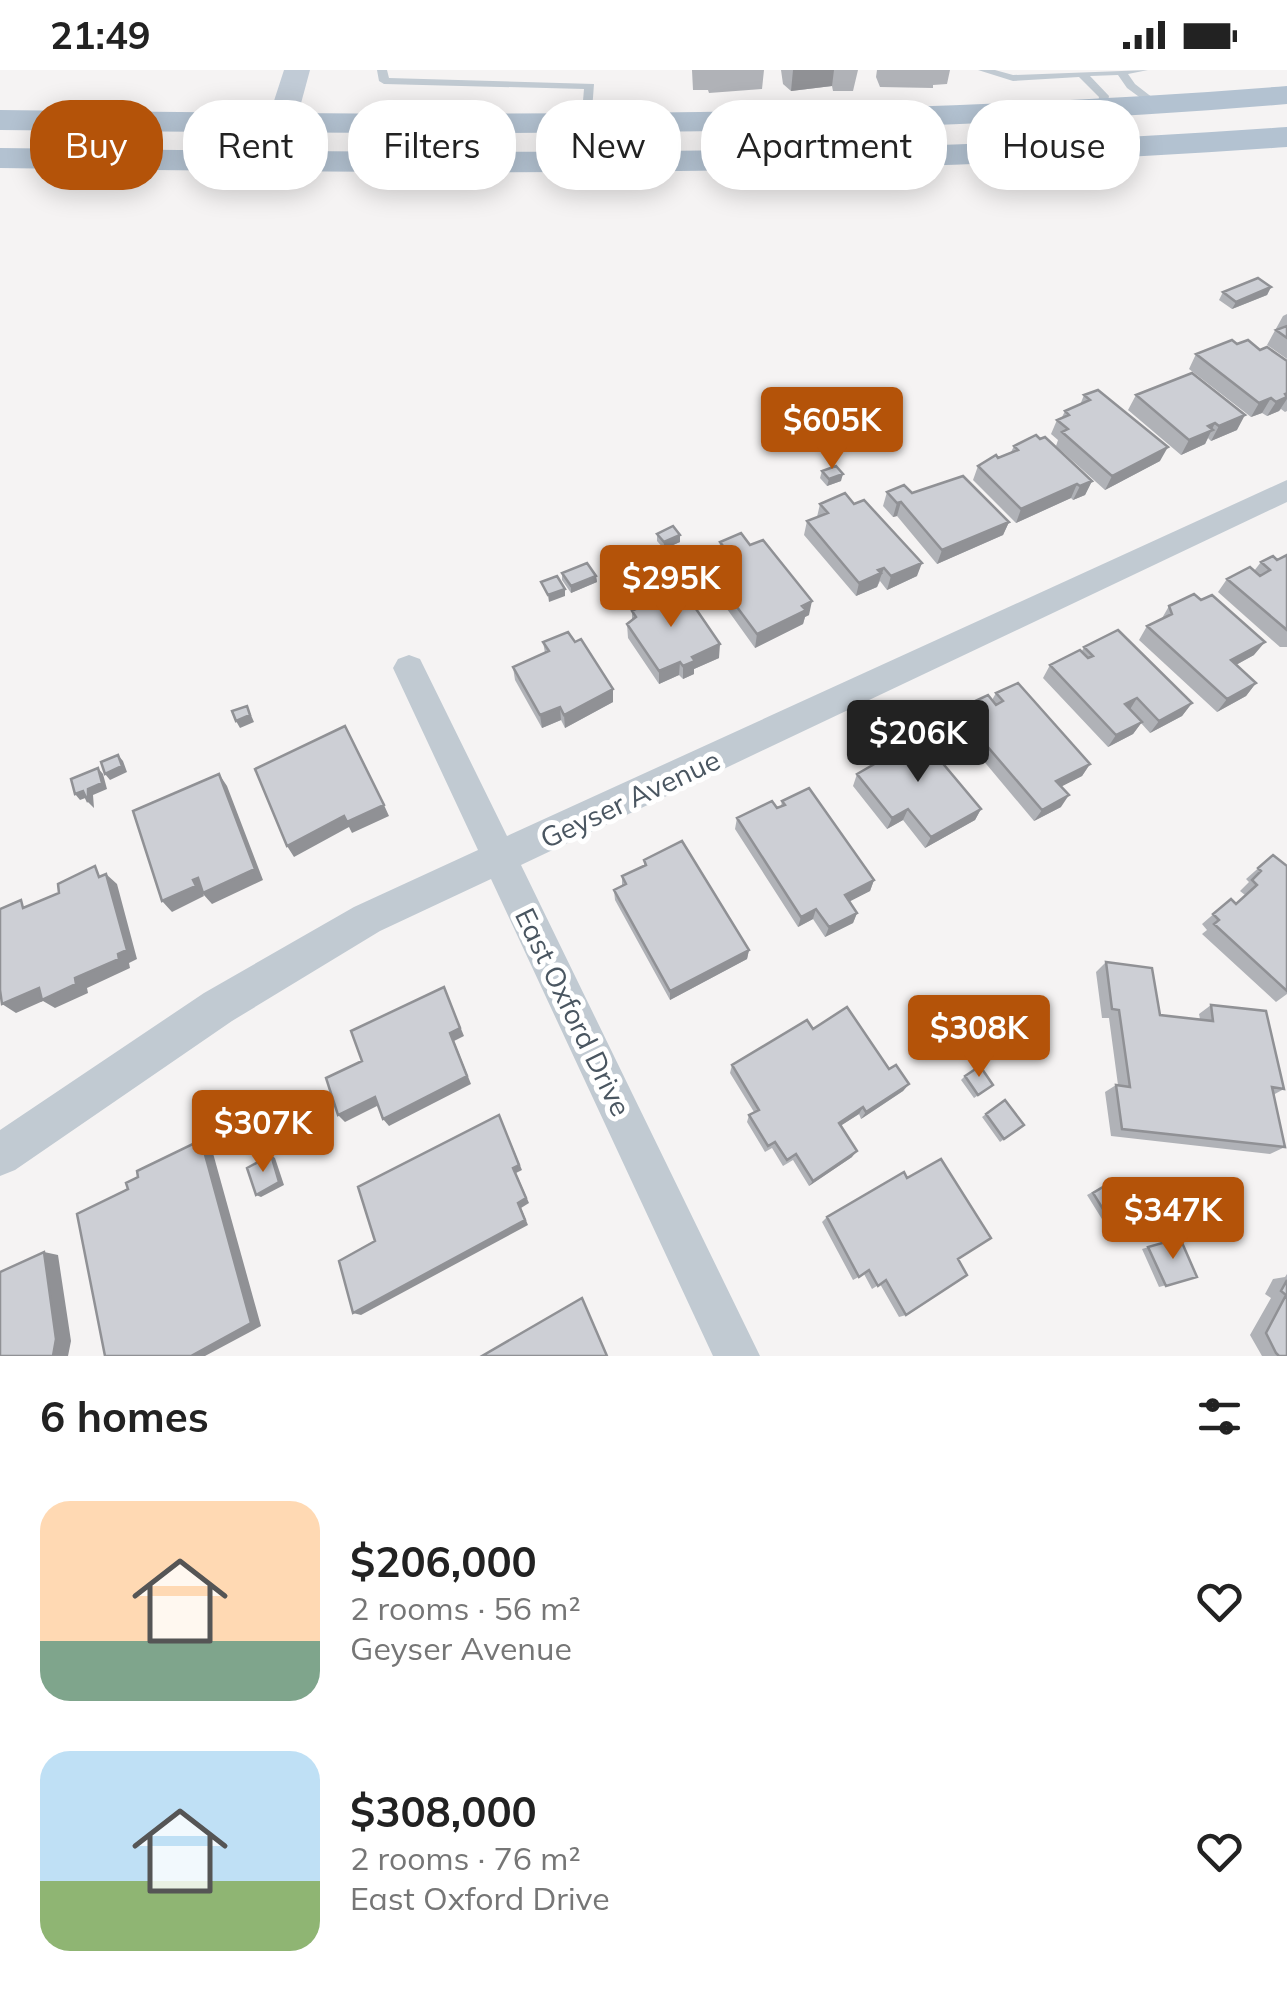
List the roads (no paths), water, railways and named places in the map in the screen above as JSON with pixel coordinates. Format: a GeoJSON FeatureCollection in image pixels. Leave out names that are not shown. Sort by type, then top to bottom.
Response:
{"type":"FeatureCollection","features":[{"type":"Feature","properties":{"kind":"main road"},"geometry":{"type":"LineString","coordinates":[[1140,107],[1287,94]]}},
{"type":"Feature","properties":{"kind":"main road"},"geometry":{"type":"LineString","coordinates":[[681,123],[857,122],[967,116]]}},
{"type":"Feature","properties":{"kind":"main road"},"geometry":{"type":"LineString","coordinates":[[0,120],[183,121]]}},
{"type":"Feature","properties":{"kind":"main road"},"geometry":{"type":"LineString","coordinates":[[328,122],[536,124]]}},
{"type":"Feature","properties":{"kind":"main road"},"geometry":{"type":"LineString","coordinates":[[328,162],[511,165],[885,160],[1287,137]]}},
{"type":"Feature","properties":{"kind":"main road"},"geometry":{"type":"LineString","coordinates":[[0,158],[183,160]]}},
{"type":"Feature","properties":{"kind":"street"},"geometry":{"type":"LineString","coordinates":[[286,100],[297,70]]}},
{"type":"Feature","properties":{"kind":"street","name":"Geyser Avenue"},"geometry":{"type":"LineString","coordinates":[[0,1155],[218,1007],[366,919],[500,860],[1287,490]]}},
{"type":"Feature","properties":{"kind":"street","name":"East Oxford Drive"},"geometry":{"type":"LineString","coordinates":[[408,668],[738,1356]]}},
{"type":"Feature","properties":{"kind":"lane"},"geometry":{"type":"LineString","coordinates":[[382,70],[384,80],[452,77],[590,86]]}},
{"type":"Feature","properties":{"kind":"lane"},"geometry":{"type":"LineString","coordinates":[[577,70],[590,86],[589,100]]}},
{"type":"Feature","properties":{"kind":"lane"},"geometry":{"type":"LineString","coordinates":[[983,70],[1014,78],[1143,70]]}},
{"type":"Feature","properties":{"kind":"lane"},"geometry":{"type":"LineString","coordinates":[[1121,72],[1131,86],[1156,106]]}},
{"type":"Feature","properties":{"kind":"lane"},"geometry":{"type":"LineString","coordinates":[[1082,74],[1104,96],[1103,100]]}}]}
